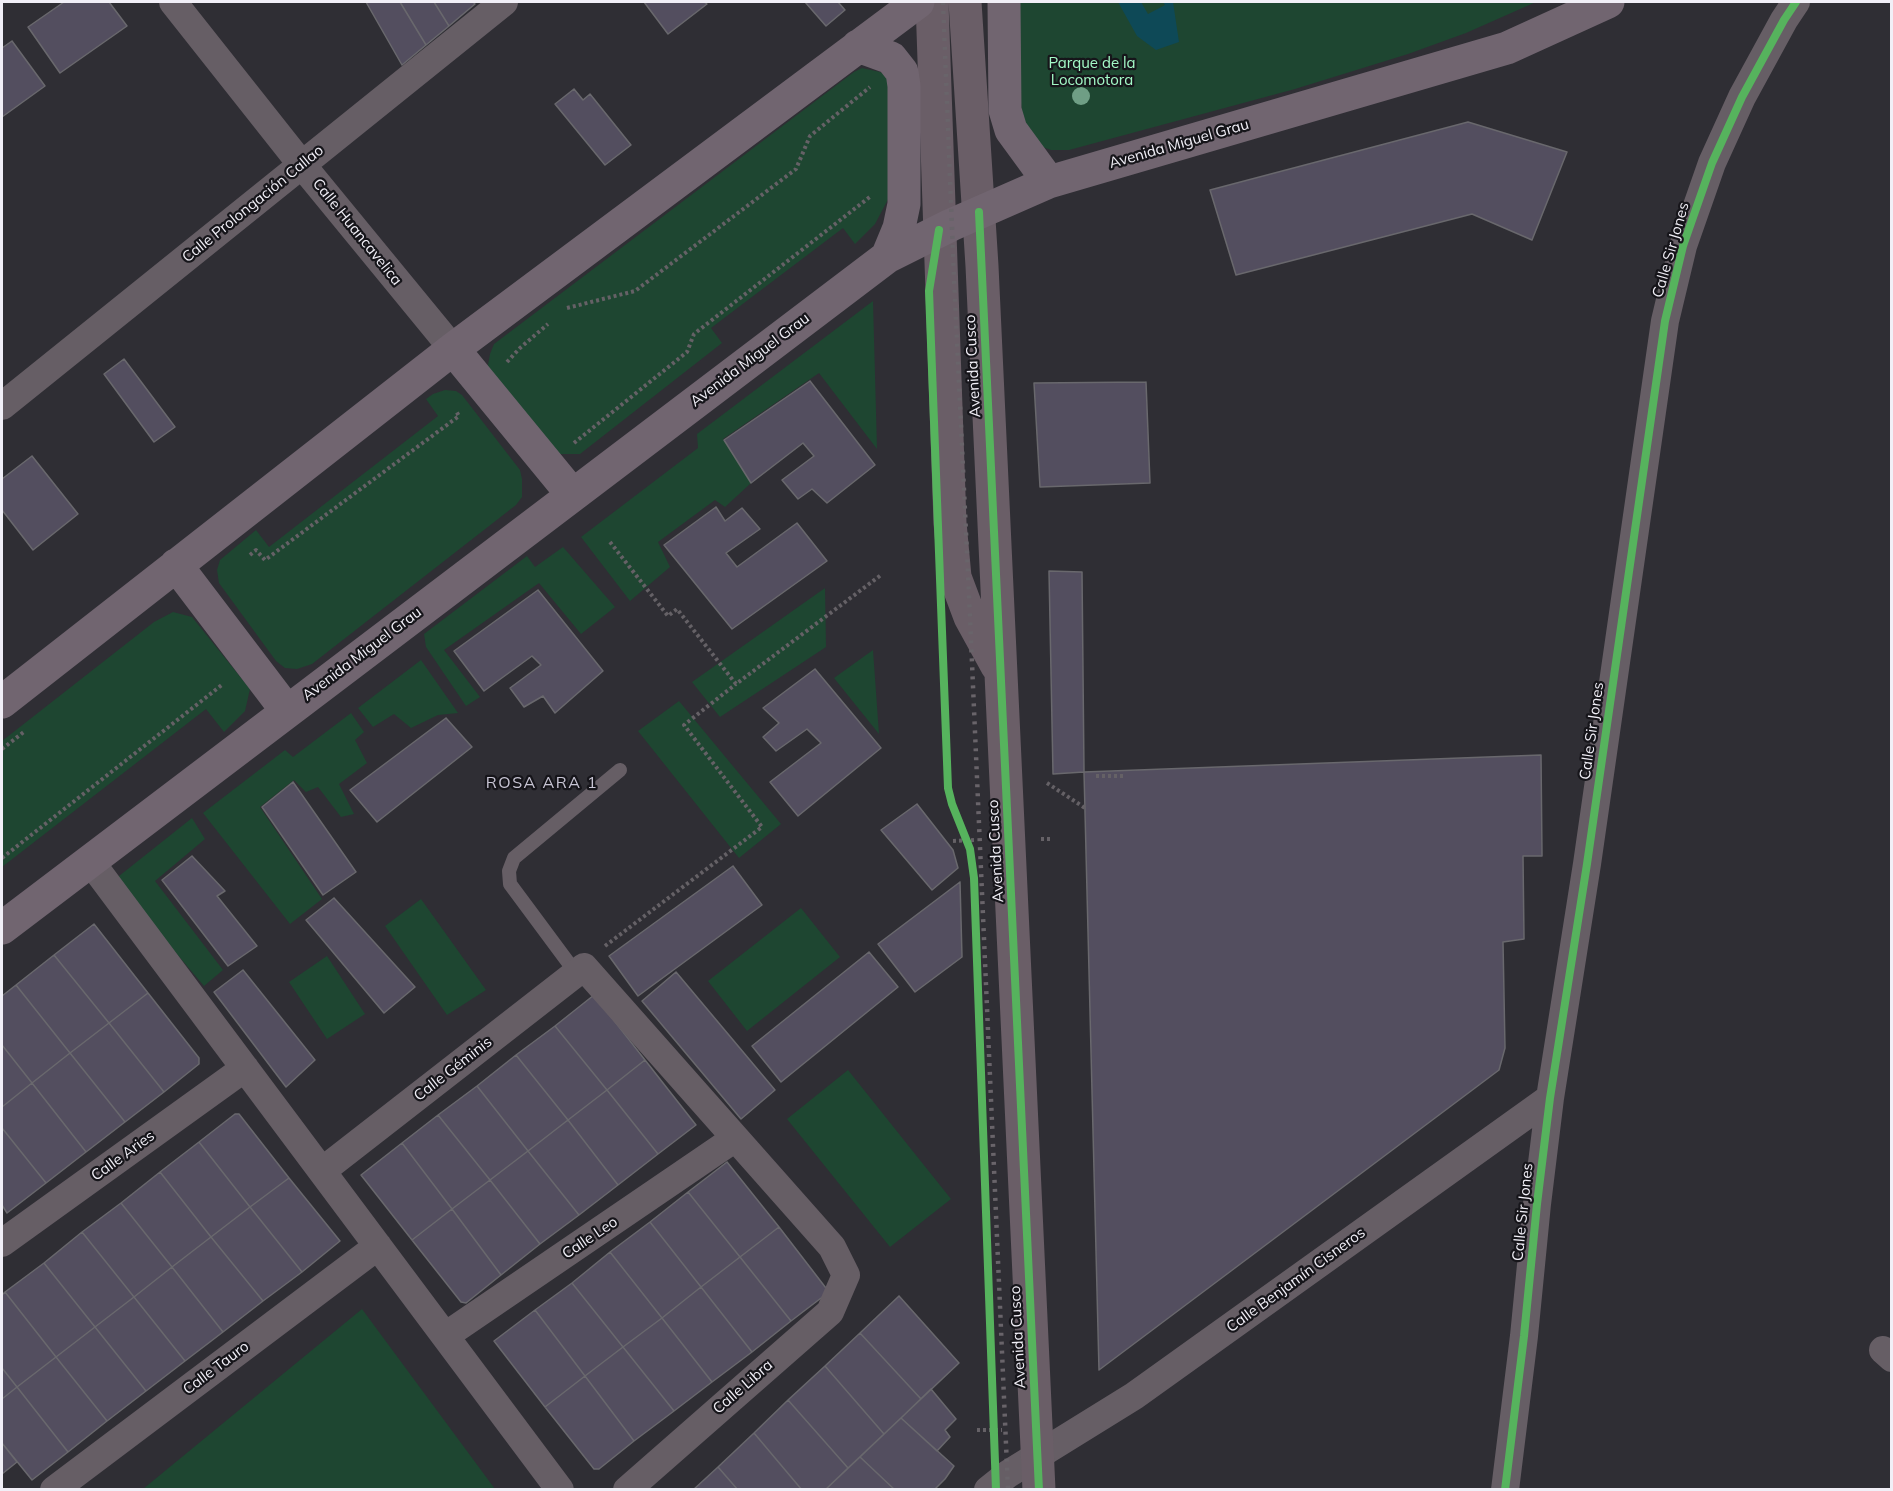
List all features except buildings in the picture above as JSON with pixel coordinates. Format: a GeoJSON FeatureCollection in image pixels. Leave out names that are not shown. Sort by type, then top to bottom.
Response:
{"type":"FeatureCollection","features":[{"type":"Feature","properties":{"kind":"main road"},"geometry":{"type":"LineString","coordinates":[[2,702],[453,349],[918,2]]}},
{"type":"Feature","properties":{"kind":"main road","name":"Avenida Cusco"},"geometry":{"type":"LineString","coordinates":[[932,2],[950,523],[955,577],[970,616],[1001,672]]}},
{"type":"Feature","properties":{"kind":"main road","name":"Avenida Cusco"},"geometry":{"type":"LineString","coordinates":[[965,2],[979,212],[1039,1490]]}},
{"type":"Feature","properties":{"kind":"main road"},"geometry":{"type":"LineString","coordinates":[[1004,2],[1005,110],[1011,130],[1049,182]]}},
{"type":"Feature","properties":{"kind":"main road","name":"Avenida Miguel Grau"},"geometry":{"type":"LineString","coordinates":[[2,928],[887,257],[939,230],[1049,182],[1507,48],[1608,2]]}},
{"type":"Feature","properties":{"kind":"main road"},"geometry":{"type":"LineString","coordinates":[[858,46],[891,58],[902,72],[904,86],[904,204],[899,228],[887,257]]}},
{"type":"Feature","properties":{"kind":"main road"},"geometry":{"type":"LineString","coordinates":[[453,349],[572,494]]}},
{"type":"Feature","properties":{"kind":"main road"},"geometry":{"type":"LineString","coordinates":[[176,565],[287,711]]}},
{"type":"Feature","properties":{"kind":"street","name":"Calle Huancavelica"},"geometry":{"type":"LineString","coordinates":[[173,2],[302,165],[453,349]]}},
{"type":"Feature","properties":{"kind":"street","name":"Calle Prolongación Callao"},"geometry":{"type":"LineString","coordinates":[[2,406],[504,2]]}},
{"type":"Feature","properties":{"kind":"street","name":"Calle Sir Jones"},"geometry":{"type":"LineString","coordinates":[[1505,1490],[1550,1098],[1587,864],[1665,321],[1683,246],[1712,163],[1785,8]]}},
{"type":"Feature","properties":{"kind":"street"},"geometry":{"type":"LineString","coordinates":[[90,861],[560,1490]]}},
{"type":"Feature","properties":{"kind":"street"},"geometry":{"type":"LineString","coordinates":[[580,970],[734,1139]]}},
{"type":"Feature","properties":{"kind":"street","name":"Calle Géminis"},"geometry":{"type":"LineString","coordinates":[[322,1171],[580,970]]}},
{"type":"Feature","properties":{"kind":"street","name":"Calle Aries"},"geometry":{"type":"LineString","coordinates":[[2,1243],[245,1068]]}},
{"type":"Feature","properties":{"kind":"street","name":"Calle Benjamín Cisneros"},"geometry":{"type":"LineString","coordinates":[[992,1486],[1134,1396],[1550,1098]]}},
{"type":"Feature","properties":{"kind":"street","name":"Calle Libra"},"geometry":{"type":"LineString","coordinates":[[627,1490],[830,1312],[846,1275],[832,1247],[734,1139]]}},
{"type":"Feature","properties":{"kind":"street","name":"Calle Leo"},"geometry":{"type":"LineString","coordinates":[[445,1336],[734,1139]]}},
{"type":"Feature","properties":{"kind":"street","name":"Calle Tauro"},"geometry":{"type":"LineString","coordinates":[[54,1490],[378,1246]]}},
{"type":"Feature","properties":{"kind":"lane"},"geometry":{"type":"LineString","coordinates":[[580,970],[510,884],[509,871],[514,858],[620,770]]}},
{"type":"Feature","properties":{"kind":"path"},"geometry":{"type":"LineString","coordinates":[[559,315],[567,308],[635,291],[796,169],[810,136],[878,81]]}},
{"type":"Feature","properties":{"kind":"path"},"geometry":{"type":"LineString","coordinates":[[571,445],[687,352],[694,334],[889,182],[904,189]]}},
{"type":"Feature","properties":{"kind":"path"},"geometry":{"type":"LineString","coordinates":[[248,557],[256,550],[265,560],[459,416],[452,405],[505,365],[520,348],[551,321]]}},
{"type":"Feature","properties":{"kind":"path"},"geometry":{"type":"LineString","coordinates":[[610,542],[668,616],[677,609],[736,684]]}},
{"type":"Feature","properties":{"kind":"path"},"geometry":{"type":"LineString","coordinates":[[580,970],[603,947],[762,827],[684,725],[881,575]]}},
{"type":"Feature","properties":{"kind":"path"},"geometry":{"type":"LineString","coordinates":[[2,749],[29,728]]}},
{"type":"Feature","properties":{"kind":"path"},"geometry":{"type":"LineString","coordinates":[[1096,777],[1124,776]]}},
{"type":"Feature","properties":{"kind":"path"},"geometry":{"type":"LineString","coordinates":[[1047,783],[1085,808]]}},
{"type":"Feature","properties":{"kind":"path"},"geometry":{"type":"LineString","coordinates":[[963,831],[970,849]]}},
{"type":"Feature","properties":{"kind":"path"},"geometry":{"type":"LineString","coordinates":[[992,1486],[994,1419]]}},
{"type":"Feature","properties":{"kind":"green space","name":"Parque de la Locomotora"},"geometry":{"type":"Polygon","coordinates":[[[1014,2],[1536,2],[1466,33],[1408,54],[1295,89],[1069,150],[1051,150],[1034,144],[1023,132],[1014,2]]]}},
{"type":"Feature","properties":{"kind":"green space"},"geometry":{"type":"Polygon","coordinates":[[[862,68],[889,76],[894,188],[875,224],[855,244],[843,228],[711,328],[722,343],[580,454],[552,454],[490,377],[488,365],[494,344],[862,68]]]}},
{"type":"Feature","properties":{"kind":"green space"},"geometry":{"type":"Polygon","coordinates":[[[873,301],[877,449],[819,373],[723,439],[751,483],[725,507],[715,500],[658,542],[670,567],[630,601],[581,537],[698,448],[697,434],[873,301]]]}},
{"type":"Feature","properties":{"kind":"green space"},"geometry":{"type":"Polygon","coordinates":[[[445,390],[456,391],[462,395],[520,470],[522,497],[516,505],[312,664],[297,669],[285,668],[276,661],[219,583],[217,570],[220,560],[256,530],[269,547],[438,416],[426,399],[445,390]]]}},
{"type":"Feature","properties":{"kind":"green space"},"geometry":{"type":"Polygon","coordinates":[[[563,547],[615,607],[581,634],[539,583],[444,650],[480,697],[466,706],[426,647],[424,634],[527,556],[535,567],[563,547]]]}},
{"type":"Feature","properties":{"kind":"green space"},"geometry":{"type":"Polygon","coordinates":[[[825,588],[826,647],[720,717],[692,682],[825,588]]]}},
{"type":"Feature","properties":{"kind":"green space"},"geometry":{"type":"Polygon","coordinates":[[[173,612],[192,617],[250,689],[245,711],[224,732],[206,709],[2,867],[2,741],[154,622],[173,612]]]}},
{"type":"Feature","properties":{"kind":"green space"},"geometry":{"type":"Polygon","coordinates":[[[873,650],[879,734],[834,678],[873,650]]]}},
{"type":"Feature","properties":{"kind":"green space"},"geometry":{"type":"Polygon","coordinates":[[[421,660],[458,713],[438,715],[411,728],[394,714],[373,727],[358,708],[421,660]]]}},
{"type":"Feature","properties":{"kind":"green space"},"geometry":{"type":"Polygon","coordinates":[[[679,701],[781,824],[739,858],[638,731],[679,701]]]}},
{"type":"Feature","properties":{"kind":"green space"},"geometry":{"type":"Polygon","coordinates":[[[351,713],[364,732],[355,740],[367,763],[339,784],[354,814],[341,817],[318,787],[306,792],[294,780],[260,807],[322,899],[290,924],[203,813],[285,750],[293,757],[351,713]]]}},
{"type":"Feature","properties":{"kind":"green space"},"geometry":{"type":"Polygon","coordinates":[[[192,818],[205,839],[155,881],[223,970],[204,986],[114,880],[192,818]]]}},
{"type":"Feature","properties":{"kind":"green space"},"geometry":{"type":"Polygon","coordinates":[[[421,899],[486,990],[447,1015],[385,926],[421,899]]]}},
{"type":"Feature","properties":{"kind":"green space"},"geometry":{"type":"Polygon","coordinates":[[[801,908],[840,957],[747,1031],[708,981],[801,908]]]}},
{"type":"Feature","properties":{"kind":"green space"},"geometry":{"type":"Polygon","coordinates":[[[327,956],[365,1014],[327,1039],[289,982],[327,956]]]}},
{"type":"Feature","properties":{"kind":"green space"},"geometry":{"type":"Polygon","coordinates":[[[848,1070],[951,1199],[890,1247],[787,1119],[848,1070]]]}},
{"type":"Feature","properties":{"kind":"green space"},"geometry":{"type":"Polygon","coordinates":[[[362,1309],[495,1489],[143,1489],[362,1309]]]}},
{"type":"Feature","properties":{"kind":"water"},"geometry":{"type":"Polygon","coordinates":[[[1118,2],[1141,2],[1148,14],[1165,5],[1163,2],[1173,2],[1179,42],[1156,50],[1137,36],[1118,2]]]}},
{"type":"Feature","properties":{"kind":"railway"},"geometry":{"type":"LineString","coordinates":[[943,2],[1008,1490]]}},
{"type":"Feature","properties":{"kind":"cycle path"},"geometry":{"type":"LineString","coordinates":[[1505,1490],[1550,1098],[1587,864],[1665,321],[1683,246],[1712,163],[1742,97],[1796,2]]}},
{"type":"Feature","properties":{"kind":"cycle path"},"geometry":{"type":"LineString","coordinates":[[979,212],[1039,1490]]}},
{"type":"Feature","properties":{"kind":"cycle path"},"geometry":{"type":"LineString","coordinates":[[939,230],[929,291],[948,788],[970,849],[974,878],[996,1490]]}},
{"type":"Feature","properties":{"kind":"district","name":"ROSA ARA 1"},"geometry":{"type":"Point","coordinates":[542,783]}}]}
